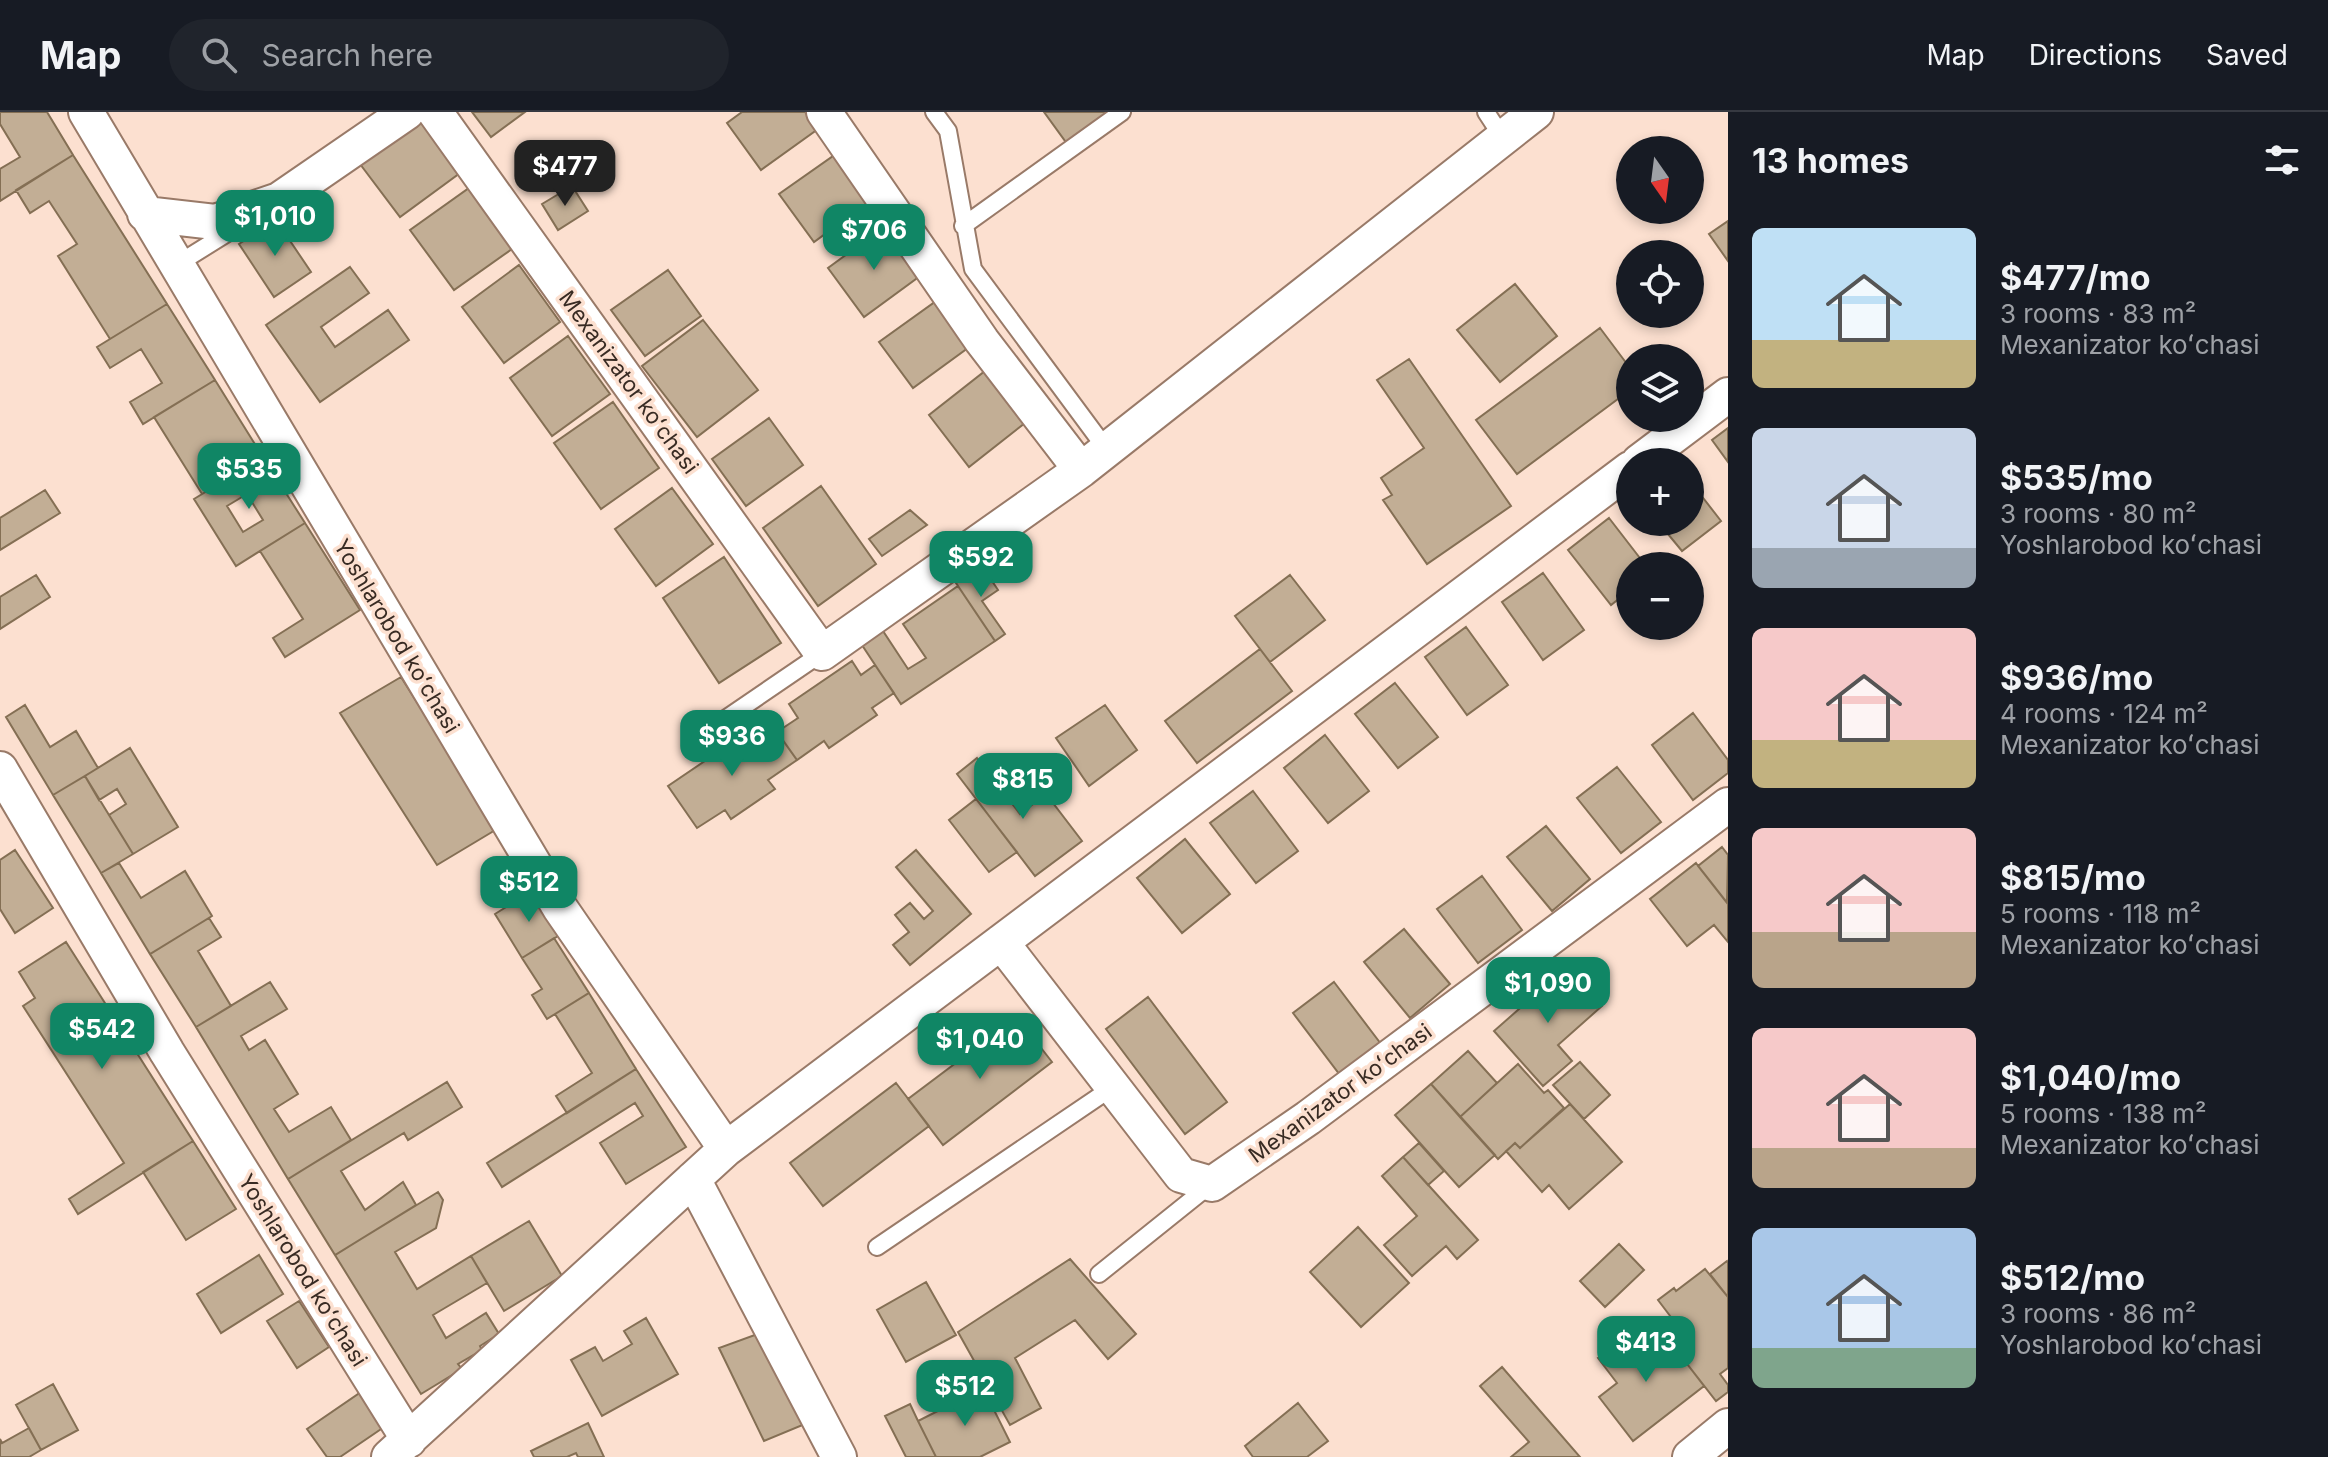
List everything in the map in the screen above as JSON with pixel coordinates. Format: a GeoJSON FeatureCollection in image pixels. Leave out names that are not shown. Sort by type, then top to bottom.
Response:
{"type":"FeatureCollection","features":[{"type":"Feature","properties":{"kind":"street","name":"Yoshlarobod koʻchasi"},"geometry":{"type":"LineString","coordinates":[[86,112],[560,908],[726,1149]]}},
{"type":"Feature","properties":{"kind":"street"},"geometry":{"type":"LineString","coordinates":[[145,214],[215,222],[279,200],[407,112]]}},
{"type":"Feature","properties":{"kind":"street","name":"Mexanizator koʻchasi"},"geometry":{"type":"LineString","coordinates":[[435,112],[822,653]]}},
{"type":"Feature","properties":{"kind":"street"},"geometry":{"type":"LineString","coordinates":[[824,112],[982,341],[1094,460]]}},
{"type":"Feature","properties":{"kind":"street"},"geometry":{"type":"LineString","coordinates":[[822,653],[1094,460],[1494,125],[1536,112]]}},
{"type":"Feature","properties":{"kind":"street"},"geometry":{"type":"LineString","coordinates":[[1658,448],[1728,395]]}},
{"type":"Feature","properties":{"kind":"street"},"geometry":{"type":"LineString","coordinates":[[399,1448],[726,1149],[1616,480]]}},
{"type":"Feature","properties":{"kind":"street","name":"Yoshlarobod koʻchasi"},"geometry":{"type":"LineString","coordinates":[[0,769],[399,1448]]}},
{"type":"Feature","properties":{"kind":"street","name":"Mexanizator koʻchasi"},"geometry":{"type":"LineString","coordinates":[[1212,1184],[1308,1118],[1728,805]]}},
{"type":"Feature","properties":{"kind":"street"},"geometry":{"type":"LineString","coordinates":[[1001,942],[1181,1175],[1212,1184]]}},
{"type":"Feature","properties":{"kind":"street"},"geometry":{"type":"LineString","coordinates":[[693,1179],[839,1457]]}},
{"type":"Feature","properties":{"kind":"street"},"geometry":{"type":"LineString","coordinates":[[1690,1457],[1728,1426]]}},
{"type":"Feature","properties":{"kind":"lane"},"geometry":{"type":"LineString","coordinates":[[934,112],[948,131],[973,269],[1094,460]]}},
{"type":"Feature","properties":{"kind":"lane"},"geometry":{"type":"LineString","coordinates":[[963,226],[1122,112]]}},
{"type":"Feature","properties":{"kind":"lane"},"geometry":{"type":"LineString","coordinates":[[175,266],[279,200]]}},
{"type":"Feature","properties":{"kind":"lane"},"geometry":{"type":"LineString","coordinates":[[715,726],[822,653]]}},
{"type":"Feature","properties":{"kind":"lane"},"geometry":{"type":"LineString","coordinates":[[877,1247],[1113,1087]]}},
{"type":"Feature","properties":{"kind":"lane"},"geometry":{"type":"LineString","coordinates":[[1099,1274],[1212,1184]]}},
{"type":"Feature","properties":{"kind":"building"},"geometry":{"type":"Polygon","coordinates":[[[0,112],[47,112],[73,155],[0,201],[0,169],[20,157],[0,124],[0,112]]]}},
{"type":"Feature","properties":{"kind":"building"},"geometry":{"type":"Polygon","coordinates":[[[472,112],[525,112],[491,137],[472,112]]]}},
{"type":"Feature","properties":{"kind":"building"},"geometry":{"type":"Polygon","coordinates":[[[742,112],[805,112],[818,129],[761,170],[727,123],[742,112]]]}},
{"type":"Feature","properties":{"kind":"building"},"geometry":{"type":"Polygon","coordinates":[[[1044,112],[1114,112],[1068,145],[1044,112]]]}},
{"type":"Feature","properties":{"kind":"building"},"geometry":{"type":"Polygon","coordinates":[[[417,115],[460,173],[400,217],[357,160],[417,115]]]}},
{"type":"Feature","properties":{"kind":"building"},"geometry":{"type":"Polygon","coordinates":[[[836,154],[870,201],[814,242],[779,194],[836,154]]]}},
{"type":"Feature","properties":{"kind":"building"},"geometry":{"type":"Polygon","coordinates":[[[73,155],[167,304],[110,339],[58,256],[77,244],[49,201],[30,213],[16,190],[73,155]]]}},
{"type":"Feature","properties":{"kind":"building"},"geometry":{"type":"Polygon","coordinates":[[[572,186],[588,211],[558,230],[542,204],[572,186]]]}},
{"type":"Feature","properties":{"kind":"building"},"geometry":{"type":"Polygon","coordinates":[[[469,188],[512,249],[454,290],[410,230],[469,188]]]}},
{"type":"Feature","properties":{"kind":"building"},"geometry":{"type":"Polygon","coordinates":[[[276,220],[311,272],[274,297],[239,244],[276,220]]]}},
{"type":"Feature","properties":{"kind":"building"},"geometry":{"type":"Polygon","coordinates":[[[1728,221],[1728,261],[1709,234],[1728,221]]]}},
{"type":"Feature","properties":{"kind":"building"},"geometry":{"type":"Polygon","coordinates":[[[884,227],[920,276],[864,317],[828,268],[884,227]]]}},
{"type":"Feature","properties":{"kind":"building"},"geometry":{"type":"Polygon","coordinates":[[[519,265],[560,322],[504,363],[462,307],[519,265]]]}},
{"type":"Feature","properties":{"kind":"building"},"geometry":{"type":"Polygon","coordinates":[[[350,267],[369,293],[321,327],[335,347],[388,310],[409,340],[320,402],[266,325],[350,267]]]}},
{"type":"Feature","properties":{"kind":"building"},"geometry":{"type":"Polygon","coordinates":[[[668,270],[701,316],[645,356],[611,310],[668,270]]]}},
{"type":"Feature","properties":{"kind":"building"},"geometry":{"type":"Polygon","coordinates":[[[1515,284],[1557,336],[1500,382],[1457,330],[1515,284]]]}},
{"type":"Feature","properties":{"kind":"building"},"geometry":{"type":"Polygon","coordinates":[[[939,299],[972,345],[913,388],[879,342],[939,299]]]}},
{"type":"Feature","properties":{"kind":"building"},"geometry":{"type":"Polygon","coordinates":[[[167,304],[215,380],[143,424],[130,402],[162,383],[141,349],[110,368],[97,347],[167,304]]]}},
{"type":"Feature","properties":{"kind":"building"},"geometry":{"type":"Polygon","coordinates":[[[703,320],[758,390],[697,437],[642,366],[703,320]]]}},
{"type":"Feature","properties":{"kind":"building"},"geometry":{"type":"Polygon","coordinates":[[[1600,328],[1616,349],[1616,400],[1517,474],[1476,420],[1600,328]]]}},
{"type":"Feature","properties":{"kind":"building"},"geometry":{"type":"Polygon","coordinates":[[[568,336],[610,394],[552,436],[510,378],[568,336]]]}},
{"type":"Feature","properties":{"kind":"building"},"geometry":{"type":"Polygon","coordinates":[[[1409,359],[1511,506],[1427,564],[1383,500],[1392,495],[1381,478],[1424,448],[1377,380],[1409,359]]]}},
{"type":"Feature","properties":{"kind":"building"},"geometry":{"type":"Polygon","coordinates":[[[985,371],[1025,423],[969,467],[929,415],[985,371]]]}},
{"type":"Feature","properties":{"kind":"building"},"geometry":{"type":"Polygon","coordinates":[[[215,380],[263,457],[202,494],[154,417],[215,380]]]}},
{"type":"Feature","properties":{"kind":"building"},"geometry":{"type":"Polygon","coordinates":[[[613,402],[659,468],[601,509],[554,443],[613,402]]]}},
{"type":"Feature","properties":{"kind":"building"},"geometry":{"type":"Polygon","coordinates":[[[769,418],[803,465],[746,506],[712,459],[769,418]]]}},
{"type":"Feature","properties":{"kind":"building"},"geometry":{"type":"Polygon","coordinates":[[[1728,428],[1728,462],[1712,440],[1728,428]]]}},
{"type":"Feature","properties":{"kind":"building"},"geometry":{"type":"Polygon","coordinates":[[[263,457],[305,523],[236,566],[194,499],[263,457]],[[247,494],[227,506],[243,532],[263,520],[247,494]]]}},
{"type":"Feature","properties":{"kind":"building"},"geometry":{"type":"Polygon","coordinates":[[[821,486],[876,564],[818,606],[763,528],[821,486]]]}},
{"type":"Feature","properties":{"kind":"building"},"geometry":{"type":"Polygon","coordinates":[[[672,488],[713,544],[656,586],[615,529],[672,488]]]}},
{"type":"Feature","properties":{"kind":"building"},"geometry":{"type":"Polygon","coordinates":[[[45,490],[60,513],[0,550],[0,518],[45,490]]]}},
{"type":"Feature","properties":{"kind":"building"},"geometry":{"type":"Polygon","coordinates":[[[1704,499],[1721,521],[1704,534],[1704,499]]]}},
{"type":"Feature","properties":{"kind":"building"},"geometry":{"type":"Polygon","coordinates":[[[910,510],[927,525],[882,556],[869,539],[910,510]]]}},
{"type":"Feature","properties":{"kind":"building"},"geometry":{"type":"Polygon","coordinates":[[[1609,518],[1616,527],[1616,536],[1623,536],[1635,552],[1616,552],[1616,601],[1611,605],[1568,550],[1609,518]]]}},
{"type":"Feature","properties":{"kind":"building"},"geometry":{"type":"Polygon","coordinates":[[[305,523],[360,610],[285,657],[273,638],[303,619],[260,551],[305,523]]]}},
{"type":"Feature","properties":{"kind":"building"},"geometry":{"type":"Polygon","coordinates":[[[1670,536],[1702,536],[1682,551],[1670,536]]]}},
{"type":"Feature","properties":{"kind":"building"},"geometry":{"type":"Polygon","coordinates":[[[724,557],[781,643],[719,683],[663,598],[724,557]]]}},
{"type":"Feature","properties":{"kind":"building"},"geometry":{"type":"Polygon","coordinates":[[[982,566],[998,590],[982,601],[1005,634],[995,641],[956,583],[982,566]]]}},
{"type":"Feature","properties":{"kind":"building"},"geometry":{"type":"Polygon","coordinates":[[[1543,573],[1584,630],[1543,660],[1502,602],[1543,573]]]}},
{"type":"Feature","properties":{"kind":"building"},"geometry":{"type":"Polygon","coordinates":[[[36,575],[50,597],[0,629],[0,597],[36,575]]]}},
{"type":"Feature","properties":{"kind":"building"},"geometry":{"type":"Polygon","coordinates":[[[1290,575],[1325,620],[1270,662],[1235,616],[1290,575]]]}},
{"type":"Feature","properties":{"kind":"building"},"geometry":{"type":"Polygon","coordinates":[[[958,586],[995,641],[901,704],[858,639],[879,625],[908,669],[926,658],[903,624],[958,586]]]}},
{"type":"Feature","properties":{"kind":"building"},"geometry":{"type":"Polygon","coordinates":[[[1466,627],[1508,685],[1467,715],[1425,657],[1466,627]]]}},
{"type":"Feature","properties":{"kind":"building"},"geometry":{"type":"Polygon","coordinates":[[[1260,649],[1292,691],[1197,763],[1165,721],[1260,649]]]}},
{"type":"Feature","properties":{"kind":"building"},"geometry":{"type":"Polygon","coordinates":[[[852,661],[861,675],[875,665],[894,693],[872,708],[877,715],[829,748],[824,741],[797,760],[777,732],[798,718],[789,704],[852,661]]]}},
{"type":"Feature","properties":{"kind":"building"},"geometry":{"type":"Polygon","coordinates":[[[401,677],[497,829],[437,865],[340,713],[401,677]]]}},
{"type":"Feature","properties":{"kind":"building"},"geometry":{"type":"Polygon","coordinates":[[[1395,683],[1438,737],[1398,768],[1355,714],[1395,683]]]}},
{"type":"Feature","properties":{"kind":"building"},"geometry":{"type":"Polygon","coordinates":[[[25,705],[50,747],[76,731],[98,768],[53,795],[6,717],[25,705]]]}},
{"type":"Feature","properties":{"kind":"building"},"geometry":{"type":"Polygon","coordinates":[[[1105,705],[1137,750],[1089,786],[1056,738],[1105,705]]]}},
{"type":"Feature","properties":{"kind":"building"},"geometry":{"type":"Polygon","coordinates":[[[1693,713],[1728,760],[1728,773],[1693,800],[1652,745],[1693,713]]]}},
{"type":"Feature","properties":{"kind":"building"},"geometry":{"type":"Polygon","coordinates":[[[752,729],[762,743],[777,732],[797,760],[768,780],[775,789],[731,819],[725,810],[697,828],[668,786],[752,729]]]}},
{"type":"Feature","properties":{"kind":"building"},"geometry":{"type":"Polygon","coordinates":[[[1325,735],[1369,791],[1328,823],[1284,768],[1325,735]]]}},
{"type":"Feature","properties":{"kind":"building"},"geometry":{"type":"Polygon","coordinates":[[[130,748],[178,827],[133,854],[109,815],[126,804],[117,789],[99,800],[85,776],[130,748]]]}},
{"type":"Feature","properties":{"kind":"building"},"geometry":{"type":"Polygon","coordinates":[[[977,758],[1020,814],[1046,794],[1082,841],[1035,876],[957,774],[977,758]]]}},
{"type":"Feature","properties":{"kind":"building"},"geometry":{"type":"Polygon","coordinates":[[[1617,767],[1661,822],[1621,853],[1577,798],[1617,767]]]}},
{"type":"Feature","properties":{"kind":"building"},"geometry":{"type":"Polygon","coordinates":[[[85,776],[133,854],[101,873],[53,795],[85,776]]]}},
{"type":"Feature","properties":{"kind":"building"},"geometry":{"type":"Polygon","coordinates":[[[1253,791],[1298,851],[1256,883],[1210,823],[1253,791]]]}},
{"type":"Feature","properties":{"kind":"building"},"geometry":{"type":"Polygon","coordinates":[[[976,799],[1017,852],[989,872],[949,820],[976,799]]]}},
{"type":"Feature","properties":{"kind":"building"},"geometry":{"type":"Polygon","coordinates":[[[1546,826],[1590,879],[1552,911],[1507,857],[1546,826]]]}},
{"type":"Feature","properties":{"kind":"building"},"geometry":{"type":"Polygon","coordinates":[[[1185,839],[1230,894],[1182,933],[1137,878],[1185,839]]]}},
{"type":"Feature","properties":{"kind":"building"},"geometry":{"type":"Polygon","coordinates":[[[1722,847],[1728,855],[1727,903],[1698,866],[1722,847]]]}},
{"type":"Feature","properties":{"kind":"building"},"geometry":{"type":"Polygon","coordinates":[[[15,850],[53,908],[15,933],[0,909],[0,860],[15,850]]]}},
{"type":"Feature","properties":{"kind":"building"},"geometry":{"type":"Polygon","coordinates":[[[916,850],[971,914],[910,965],[893,945],[909,932],[895,915],[910,903],[924,919],[933,911],[896,867],[916,850]]]}},
{"type":"Feature","properties":{"kind":"building"},"geometry":{"type":"Polygon","coordinates":[[[119,863],[141,898],[185,871],[212,916],[150,954],[101,873],[119,863]]]}},
{"type":"Feature","properties":{"kind":"building"},"geometry":{"type":"Polygon","coordinates":[[[1696,863],[1728,904],[1728,942],[1714,925],[1687,946],[1650,899],[1696,863]]]}},
{"type":"Feature","properties":{"kind":"building"},"geometry":{"type":"Polygon","coordinates":[[[1482,876],[1522,930],[1478,963],[1437,909],[1482,876]]]}},
{"type":"Feature","properties":{"kind":"building"},"geometry":{"type":"Polygon","coordinates":[[[535,889],[563,933],[522,958],[495,914],[535,889]]]}},
{"type":"Feature","properties":{"kind":"building"},"geometry":{"type":"Polygon","coordinates":[[[209,918],[221,937],[198,951],[231,1006],[196,1027],[150,954],[209,918]]]}},
{"type":"Feature","properties":{"kind":"building"},"geometry":{"type":"Polygon","coordinates":[[[1404,929],[1450,984],[1410,1018],[1364,962],[1404,929]]]}},
{"type":"Feature","properties":{"kind":"building"},"geometry":{"type":"Polygon","coordinates":[[[554,938],[589,993],[547,1019],[532,995],[542,989],[522,958],[554,938]]]}},
{"type":"Feature","properties":{"kind":"building"},"geometry":{"type":"Polygon","coordinates":[[[66,942],[193,1141],[78,1214],[69,1199],[124,1163],[23,1006],[35,998],[19,972],[66,942]]]}},
{"type":"Feature","properties":{"kind":"building"},"geometry":{"type":"Polygon","coordinates":[[[1567,967],[1602,1006],[1558,1045],[1572,1061],[1543,1086],[1494,1031],[1567,967]]]}},
{"type":"Feature","properties":{"kind":"building"},"geometry":{"type":"Polygon","coordinates":[[[270,982],[287,1009],[241,1036],[249,1050],[265,1040],[298,1094],[274,1109],[289,1132],[331,1107],[351,1140],[288,1179],[196,1027],[270,982]]]}},
{"type":"Feature","properties":{"kind":"building"},"geometry":{"type":"Polygon","coordinates":[[[1334,982],[1381,1044],[1340,1075],[1293,1013],[1334,982]]]}},
{"type":"Feature","properties":{"kind":"building"},"geometry":{"type":"Polygon","coordinates":[[[589,993],[636,1069],[567,1113],[556,1096],[592,1073],[555,1014],[589,993]]]}},
{"type":"Feature","properties":{"kind":"building"},"geometry":{"type":"Polygon","coordinates":[[[1148,997],[1227,1102],[1185,1134],[1106,1029],[1148,997]]]}},
{"type":"Feature","properties":{"kind":"building"},"geometry":{"type":"Polygon","coordinates":[[[1017,1017],[1052,1062],[943,1145],[908,1099],[1017,1017]]]}},
{"type":"Feature","properties":{"kind":"building"},"geometry":{"type":"Polygon","coordinates":[[[1468,1051],[1497,1083],[1460,1117],[1431,1084],[1468,1051]]]}},
{"type":"Feature","properties":{"kind":"building"},"geometry":{"type":"Polygon","coordinates":[[[1580,1062],[1610,1095],[1584,1119],[1553,1085],[1580,1062]]]}},
{"type":"Feature","properties":{"kind":"building"},"geometry":{"type":"Polygon","coordinates":[[[1518,1064],[1544,1093],[1548,1090],[1564,1108],[1520,1148],[1515,1143],[1498,1159],[1460,1117],[1518,1064]]]}},
{"type":"Feature","properties":{"kind":"building"},"geometry":{"type":"Polygon","coordinates":[[[636,1069],[686,1147],[626,1184],[600,1143],[643,1116],[635,1103],[502,1187],[487,1163],[636,1069]]]}},
{"type":"Feature","properties":{"kind":"building"},"geometry":{"type":"Polygon","coordinates":[[[447,1082],[462,1107],[408,1140],[404,1133],[341,1171],[365,1210],[403,1182],[416,1205],[335,1255],[288,1179],[447,1082]]]}},
{"type":"Feature","properties":{"kind":"building"},"geometry":{"type":"Polygon","coordinates":[[[896,1083],[929,1126],[823,1206],[790,1163],[896,1083]]]}},
{"type":"Feature","properties":{"kind":"building"},"geometry":{"type":"Polygon","coordinates":[[[1431,1084],[1495,1155],[1459,1187],[1395,1115],[1431,1084]]]}},
{"type":"Feature","properties":{"kind":"building"},"geometry":{"type":"Polygon","coordinates":[[[1570,1104],[1622,1162],[1569,1209],[1549,1185],[1542,1192],[1506,1151],[1515,1143],[1520,1148],[1570,1104]]]}},
{"type":"Feature","properties":{"kind":"building"},"geometry":{"type":"Polygon","coordinates":[[[193,1141],[236,1209],[186,1240],[143,1172],[193,1141]]]}},
{"type":"Feature","properties":{"kind":"building"},"geometry":{"type":"Polygon","coordinates":[[[1419,1143],[1444,1171],[1428,1185],[1403,1157],[1419,1143]]]}},
{"type":"Feature","properties":{"kind":"building"},"geometry":{"type":"Polygon","coordinates":[[[1403,1157],[1478,1240],[1457,1259],[1446,1246],[1412,1276],[1384,1245],[1417,1216],[1382,1176],[1403,1157]]]}},
{"type":"Feature","properties":{"kind":"building"},"geometry":{"type":"Polygon","coordinates":[[[438,1192],[443,1200],[436,1228],[395,1252],[417,1289],[471,1256],[487,1283],[433,1315],[446,1338],[486,1313],[499,1334],[480,1346],[482,1350],[458,1364],[462,1369],[421,1394],[335,1255],[438,1192]]]}},
{"type":"Feature","properties":{"kind":"building"},"geometry":{"type":"Polygon","coordinates":[[[529,1221],[562,1276],[504,1311],[471,1256],[529,1221]]]}},
{"type":"Feature","properties":{"kind":"building"},"geometry":{"type":"Polygon","coordinates":[[[1358,1227],[1409,1283],[1361,1327],[1310,1272],[1358,1227]]]}},
{"type":"Feature","properties":{"kind":"building"},"geometry":{"type":"Polygon","coordinates":[[[1619,1244],[1644,1270],[1605,1307],[1580,1281],[1619,1244]]]}},
{"type":"Feature","properties":{"kind":"building"},"geometry":{"type":"Polygon","coordinates":[[[259,1255],[283,1294],[221,1333],[197,1294],[259,1255]]]}},
{"type":"Feature","properties":{"kind":"building"},"geometry":{"type":"Polygon","coordinates":[[[1070,1259],[1136,1334],[1108,1359],[1075,1320],[1015,1358],[1041,1408],[1010,1425],[958,1332],[1070,1259]]]}},
{"type":"Feature","properties":{"kind":"building"},"geometry":{"type":"Polygon","coordinates":[[[1728,1263],[1728,1297],[1710,1274],[1728,1263]]]}},
{"type":"Feature","properties":{"kind":"building"},"geometry":{"type":"Polygon","coordinates":[[[1705,1269],[1728,1297],[1728,1368],[1720,1374],[1728,1385],[1728,1392],[1716,1401],[1667,1338],[1680,1329],[1658,1300],[1705,1269]]]}},
{"type":"Feature","properties":{"kind":"building"},"geometry":{"type":"Polygon","coordinates":[[[926,1282],[956,1335],[906,1362],[877,1310],[926,1282]]]}},
{"type":"Feature","properties":{"kind":"building"},"geometry":{"type":"Polygon","coordinates":[[[299,1301],[329,1347],[297,1368],[267,1321],[299,1301]]]}},
{"type":"Feature","properties":{"kind":"building"},"geometry":{"type":"Polygon","coordinates":[[[646,1318],[678,1374],[602,1416],[571,1360],[595,1347],[603,1361],[632,1344],[624,1331],[646,1318]]]}},
{"type":"Feature","properties":{"kind":"building"},"geometry":{"type":"Polygon","coordinates":[[[763,1332],[805,1424],[764,1441],[719,1348],[763,1332]]]}},
{"type":"Feature","properties":{"kind":"building"},"geometry":{"type":"Polygon","coordinates":[[[1631,1333],[1647,1354],[1667,1338],[1704,1386],[1633,1441],[1599,1397],[1617,1383],[1598,1358],[1631,1333]]]}},
{"type":"Feature","properties":{"kind":"building"},"geometry":{"type":"Polygon","coordinates":[[[1502,1367],[1580,1457],[1511,1457],[1529,1442],[1480,1386],[1502,1367]]]}},
{"type":"Feature","properties":{"kind":"building"},"geometry":{"type":"Polygon","coordinates":[[[53,1384],[78,1430],[41,1450],[16,1405],[53,1384]]]}},
{"type":"Feature","properties":{"kind":"building"},"geometry":{"type":"Polygon","coordinates":[[[983,1388],[1010,1442],[980,1457],[936,1457],[918,1421],[983,1388]]]}},
{"type":"Feature","properties":{"kind":"building"},"geometry":{"type":"Polygon","coordinates":[[[364,1390],[387,1425],[340,1457],[327,1457],[307,1429],[364,1390]]]}},
{"type":"Feature","properties":{"kind":"building"},"geometry":{"type":"Polygon","coordinates":[[[1298,1403],[1328,1441],[1307,1457],[1253,1457],[1245,1446],[1298,1403]]]}},
{"type":"Feature","properties":{"kind":"building"},"geometry":{"type":"Polygon","coordinates":[[[910,1404],[936,1457],[906,1457],[885,1416],[910,1404]]]}},
{"type":"Feature","properties":{"kind":"building"},"geometry":{"type":"Polygon","coordinates":[[[588,1423],[604,1457],[578,1457],[576,1453],[567,1457],[534,1457],[531,1451],[588,1423]]]}},
{"type":"Feature","properties":{"kind":"building"},"geometry":{"type":"Polygon","coordinates":[[[29,1428],[41,1450],[29,1457],[0,1457],[0,1439],[2,1443],[29,1428]]]}}]}
